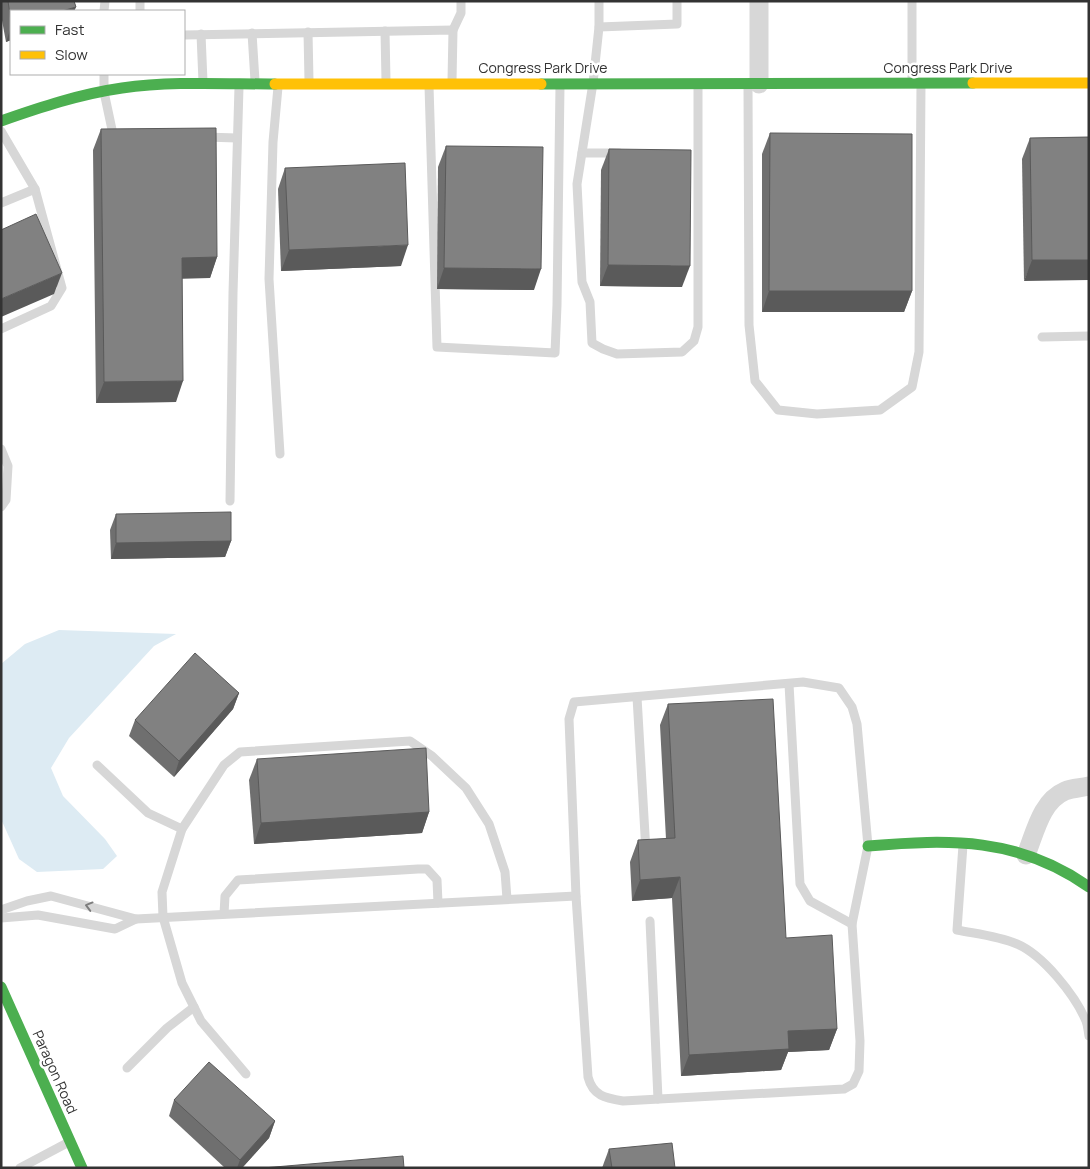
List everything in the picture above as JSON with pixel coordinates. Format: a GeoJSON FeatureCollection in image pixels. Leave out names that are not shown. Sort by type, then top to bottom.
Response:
{"type":"FeatureCollection","features":[{"type":"Feature","properties":{"kind":"street"},"geometry":{"type":"LineString","coordinates":[[754,84],[759,1]]}},
{"type":"Feature","properties":{"kind":"street","name":"Congress Park Drive"},"geometry":{"type":"LineString","coordinates":[[1,121],[63,100],[104,92],[146,86],[203,84],[1089,83]]}},
{"type":"Feature","properties":{"kind":"street"},"geometry":{"type":"LineString","coordinates":[[1026,855],[1045,809],[1054,798],[1065,791],[1089,786]]}},
{"type":"Feature","properties":{"kind":"street"},"geometry":{"type":"LineString","coordinates":[[868,846],[938,841],[1008,850],[1058,868],[1089,887]]}},
{"type":"Feature","properties":{"kind":"street","name":"Paragon Road"},"geometry":{"type":"LineString","coordinates":[[1,987],[82,1168]]}},
{"type":"Feature","properties":{"kind":"lane"},"geometry":{"type":"LineString","coordinates":[[452,83],[453,30],[461,13],[461,1]]}},
{"type":"Feature","properties":{"kind":"lane"},"geometry":{"type":"LineString","coordinates":[[599,1],[593,83],[577,184],[582,282],[590,302],[592,343],[617,354],[682,352],[694,341],[698,327],[693,152],[698,82]]}},
{"type":"Feature","properties":{"kind":"lane"},"geometry":{"type":"LineString","coordinates":[[598,27],[677,24],[677,1]]}},
{"type":"Feature","properties":{"kind":"lane"},"geometry":{"type":"LineString","coordinates":[[754,84],[749,325],[755,381],[778,410],[817,414],[880,410],[912,386],[919,352],[916,83],[912,1]]}},
{"type":"Feature","properties":{"kind":"lane"},"geometry":{"type":"LineString","coordinates":[[185,34],[453,30]]}},
{"type":"Feature","properties":{"kind":"lane"},"geometry":{"type":"LineString","coordinates":[[385,31],[386,84]]}},
{"type":"Feature","properties":{"kind":"lane"},"geometry":{"type":"LineString","coordinates":[[308,32],[310,84]]}},
{"type":"Feature","properties":{"kind":"lane"},"geometry":{"type":"LineString","coordinates":[[252,33],[255,84]]}},
{"type":"Feature","properties":{"kind":"lane"},"geometry":{"type":"LineString","coordinates":[[201,34],[203,84]]}},
{"type":"Feature","properties":{"kind":"lane"},"geometry":{"type":"LineString","coordinates":[[104,75],[104,92],[113,139],[120,138]]}},
{"type":"Feature","properties":{"kind":"lane"},"geometry":{"type":"LineString","coordinates":[[146,75],[146,86]]}},
{"type":"Feature","properties":{"kind":"lane"},"geometry":{"type":"LineString","coordinates":[[429,83],[437,347],[554,353],[557,305],[560,83]]}},
{"type":"Feature","properties":{"kind":"lane"},"geometry":{"type":"LineString","coordinates":[[230,501],[239,84]]}},
{"type":"Feature","properties":{"kind":"lane"},"geometry":{"type":"LineString","coordinates":[[278,84],[273,142],[270,279],[280,454]]}},
{"type":"Feature","properties":{"kind":"lane"},"geometry":{"type":"LineString","coordinates":[[1,131],[36,189],[62,288],[51,306],[1,329]]}},
{"type":"Feature","properties":{"kind":"lane"},"geometry":{"type":"LineString","coordinates":[[192,137],[237,138]]}},
{"type":"Feature","properties":{"kind":"lane"},"geometry":{"type":"LineString","coordinates":[[582,153],[630,153]]}},
{"type":"Feature","properties":{"kind":"lane"},"geometry":{"type":"LineString","coordinates":[[1,203],[36,189]]}},
{"type":"Feature","properties":{"kind":"lane"},"geometry":{"type":"LineString","coordinates":[[1042,337],[1089,336]]}},
{"type":"Feature","properties":{"kind":"lane"},"geometry":{"type":"LineString","coordinates":[[1,449],[8,466],[6,500],[1,506]]}},
{"type":"Feature","properties":{"kind":"lane"},"geometry":{"type":"LineString","coordinates":[[803,682],[839,688],[852,707],[857,724],[868,846],[852,924],[860,1041],[859,1071],[853,1084],[844,1089],[623,1101],[605,1098],[591,1088],[588,1077],[576,896],[570,720],[574,702],[789,684],[803,682]]}},
{"type":"Feature","properties":{"kind":"lane"},"geometry":{"type":"LineString","coordinates":[[789,684],[800,884],[810,902],[852,924]]}},
{"type":"Feature","properties":{"kind":"lane"},"geometry":{"type":"LineString","coordinates":[[637,697],[646,855]]}},
{"type":"Feature","properties":{"kind":"lane"},"geometry":{"type":"LineString","coordinates":[[246,1074],[201,1021],[182,983],[163,917],[162,892],[182,829],[224,765],[240,752],[410,742],[432,756],[466,788],[489,824],[505,872],[507,899]]}},
{"type":"Feature","properties":{"kind":"lane"},"geometry":{"type":"LineString","coordinates":[[97,765],[148,814],[182,829]]}},
{"type":"Feature","properties":{"kind":"lane"},"geometry":{"type":"LineString","coordinates":[[963,843],[957,930],[993,937],[1018,945],[1036,955],[1055,974],[1070,994],[1086,1022],[1089,1036]]}},
{"type":"Feature","properties":{"kind":"lane"},"geometry":{"type":"LineString","coordinates":[[224,914],[225,896],[238,880],[418,869],[427,869],[437,880],[438,903]]}},
{"type":"Feature","properties":{"kind":"lane"},"geometry":{"type":"LineString","coordinates":[[1,910],[27,900],[51,896],[136,919],[576,896]]}},
{"type":"Feature","properties":{"kind":"lane"},"geometry":{"type":"LineString","coordinates":[[1,918],[38,914],[115,929],[136,919]]}},
{"type":"Feature","properties":{"kind":"lane"},"geometry":{"type":"LineString","coordinates":[[650,921],[658,1099]]}},
{"type":"Feature","properties":{"kind":"lane"},"geometry":{"type":"LineString","coordinates":[[127,1068],[167,1028],[194,1007]]}},
{"type":"Feature","properties":{"kind":"lane"},"geometry":{"type":"LineString","coordinates":[[20,1168],[69,1142]]}},
{"type":"Feature","properties":{"kind":"shaded area"},"geometry":{"type":"Polygon","coordinates":[[[59,630],[176,634],[154,646],[69,738],[51,768],[63,796],[105,839],[117,856],[103,869],[37,872],[19,859],[1,819],[1,664],[25,644],[59,630]]]}},
{"type":"Feature","properties":{"kind":"building"},"geometry":{"type":"Polygon","coordinates":[[[8,1],[74,1],[76,7],[66,10],[10,10],[10,15],[8,1]]]}},
{"type":"Feature","properties":{"kind":"building"},"geometry":{"type":"Polygon","coordinates":[[[216,128],[217,257],[182,258],[183,381],[104,382],[101,129],[216,128]]]}},
{"type":"Feature","properties":{"kind":"building"},"geometry":{"type":"Polygon","coordinates":[[[770,133],[912,134],[912,291],[769,291],[770,133]]]}},
{"type":"Feature","properties":{"kind":"building"},"geometry":{"type":"Polygon","coordinates":[[[1089,137],[1089,260],[1032,260],[1030,138],[1089,137]]]}},
{"type":"Feature","properties":{"kind":"building"},"geometry":{"type":"Polygon","coordinates":[[[446,146],[543,147],[541,269],[444,268],[446,146]]]}},
{"type":"Feature","properties":{"kind":"building"},"geometry":{"type":"Polygon","coordinates":[[[609,149],[691,150],[690,266],[608,265],[609,149]]]}},
{"type":"Feature","properties":{"kind":"building"},"geometry":{"type":"Polygon","coordinates":[[[405,163],[408,245],[289,250],[285,168],[405,163]]]}},
{"type":"Feature","properties":{"kind":"building"},"geometry":{"type":"Polygon","coordinates":[[[36,214],[62,273],[1,299],[1,230],[36,214]]]}},
{"type":"Feature","properties":{"kind":"building"},"geometry":{"type":"Polygon","coordinates":[[[231,512],[231,541],[116,543],[116,514],[231,512]]]}},
{"type":"Feature","properties":{"kind":"building"},"geometry":{"type":"Polygon","coordinates":[[[195,653],[239,693],[179,761],[135,720],[195,653]]]}},
{"type":"Feature","properties":{"kind":"building"},"geometry":{"type":"Polygon","coordinates":[[[773,699],[786,938],[832,935],[837,1029],[788,1031],[789,1049],[689,1055],[680,877],[640,880],[638,840],[675,838],[668,704],[773,699]]]}},
{"type":"Feature","properties":{"kind":"building"},"geometry":{"type":"Polygon","coordinates":[[[426,748],[429,812],[261,823],[257,759],[426,748]]]}},
{"type":"Feature","properties":{"kind":"building"},"geometry":{"type":"Polygon","coordinates":[[[209,1062],[275,1121],[240,1160],[174,1100],[209,1062]]]}},
{"type":"Feature","properties":{"kind":"building"},"geometry":{"type":"Polygon","coordinates":[[[672,1143],[675,1168],[612,1168],[609,1149],[672,1143]]]}},
{"type":"Feature","properties":{"kind":"building"},"geometry":{"type":"Polygon","coordinates":[[[403,1156],[404,1168],[263,1168],[403,1156]]]}},
{"type":"Feature","properties":{"kind":"traffic: fast"},"geometry":{"type":"LineString","coordinates":[[541,84],[973,83]]}},
{"type":"Feature","properties":{"kind":"traffic: fast"},"geometry":{"type":"LineString","coordinates":[[1,121],[76,97],[122,88],[179,84],[275,84]]}},
{"type":"Feature","properties":{"kind":"traffic: fast"},"geometry":{"type":"LineString","coordinates":[[868,846],[927,842],[983,845],[1009,850],[1036,859],[1062,871],[1089,887]]}},
{"type":"Feature","properties":{"kind":"traffic: fast"},"geometry":{"type":"LineString","coordinates":[[1,987],[82,1168]]}},
{"type":"Feature","properties":{"kind":"traffic: slow"},"geometry":{"type":"LineString","coordinates":[[973,83],[1089,83]]}},
{"type":"Feature","properties":{"kind":"traffic: slow"},"geometry":{"type":"LineString","coordinates":[[275,84],[541,84]]}}]}
